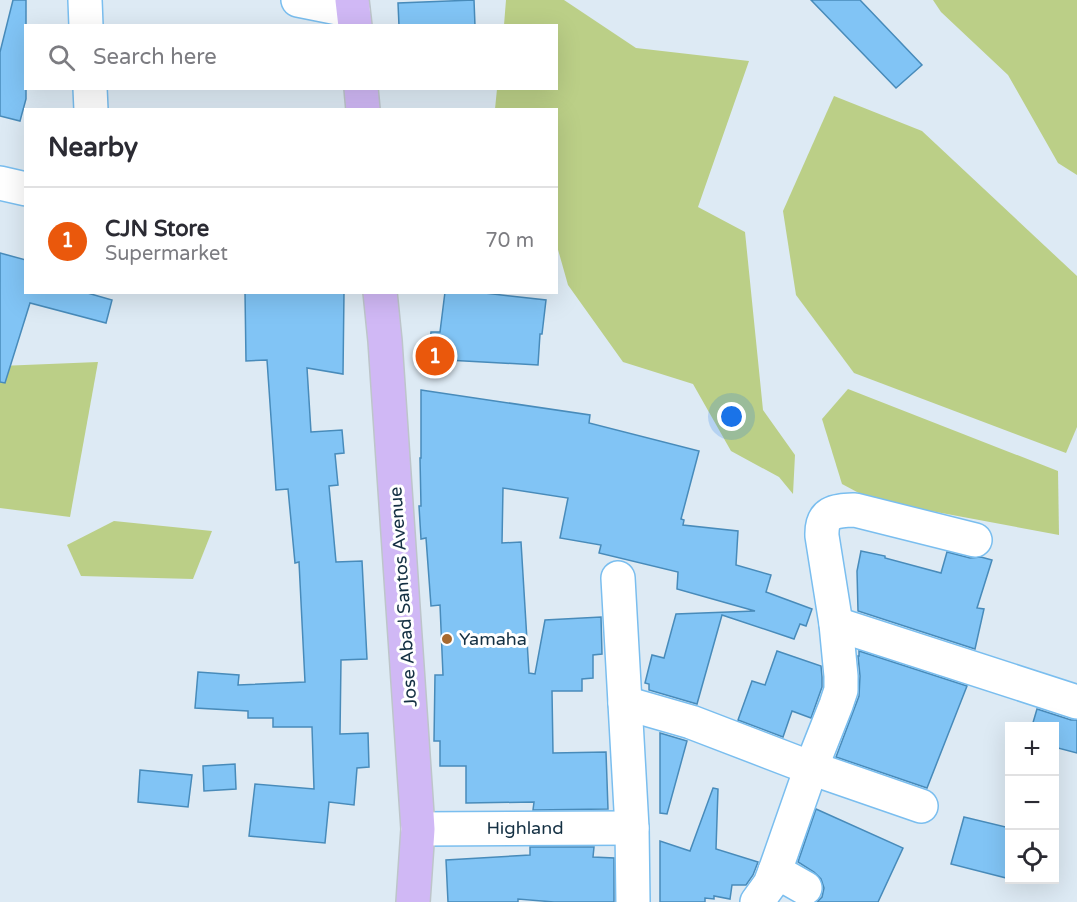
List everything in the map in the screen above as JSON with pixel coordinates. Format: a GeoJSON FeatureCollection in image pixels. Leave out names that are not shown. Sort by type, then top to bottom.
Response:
{"type":"FeatureCollection","features":[{"type":"Feature","properties":{"kind":"main road"},"geometry":{"type":"LineString","coordinates":[[361,90],[363,108]]}},
{"type":"Feature","properties":{"kind":"main road","name":"Jose Abad Santos Avenue"},"geometry":{"type":"LineString","coordinates":[[380,294],[418,829],[413,902]]}},
{"type":"Feature","properties":{"kind":"street"},"geometry":{"type":"LineString","coordinates":[[85,0],[86,24]]}},
{"type":"Feature","properties":{"kind":"street"},"geometry":{"type":"LineString","coordinates":[[298,0],[354,12]]}},
{"type":"Feature","properties":{"kind":"street"},"geometry":{"type":"LineString","coordinates":[[90,90],[91,108]]}},
{"type":"Feature","properties":{"kind":"street"},"geometry":{"type":"LineString","coordinates":[[0,183],[24,189]]}},
{"type":"Feature","properties":{"kind":"street"},"geometry":{"type":"LineString","coordinates":[[757,902],[770,884],[810,768],[841,690],[836,624],[822,526],[825,519],[841,510],[855,510],[975,540]]}},
{"type":"Feature","properties":{"kind":"street"},"geometry":{"type":"LineString","coordinates":[[618,578],[632,828],[633,902]]}},
{"type":"Feature","properties":{"kind":"street"},"geometry":{"type":"LineString","coordinates":[[836,624],[1077,702]]}},
{"type":"Feature","properties":{"kind":"street"},"geometry":{"type":"LineString","coordinates":[[625,703],[691,722],[810,768],[921,806]]}},
{"type":"Feature","properties":{"kind":"street","name":"Highland"},"geometry":{"type":"LineString","coordinates":[[418,829],[632,828]]}},
{"type":"Feature","properties":{"kind":"street"},"geometry":{"type":"LineString","coordinates":[[775,871],[805,888]]}},
{"type":"Feature","properties":{"kind":"shaded area"},"geometry":{"type":"Polygon","coordinates":[[[506,0],[564,0],[636,48],[749,61],[698,207],[745,232],[763,410],[795,455],[793,494],[779,477],[731,451],[693,384],[623,362],[568,285],[558,250],[558,108],[495,108],[497,90],[558,90],[558,24],[504,24],[506,0]]]}},
{"type":"Feature","properties":{"kind":"shaded area"},"geometry":{"type":"Polygon","coordinates":[[[933,0],[1077,0],[1077,175],[1058,163],[1008,75],[941,12],[933,0]]]}},
{"type":"Feature","properties":{"kind":"shaded area"},"geometry":{"type":"Polygon","coordinates":[[[834,96],[922,131],[1077,276],[1077,427],[1066,453],[854,373],[796,295],[783,211],[834,96]]]}},
{"type":"Feature","properties":{"kind":"shaded area"},"geometry":{"type":"Polygon","coordinates":[[[98,362],[70,517],[0,508],[0,366],[98,362]]]}},
{"type":"Feature","properties":{"kind":"shaded area"},"geometry":{"type":"Polygon","coordinates":[[[848,389],[1058,471],[1059,535],[872,500],[842,484],[822,419],[848,389]]]}},
{"type":"Feature","properties":{"kind":"shaded area"},"geometry":{"type":"Polygon","coordinates":[[[114,521],[212,531],[193,579],[81,576],[67,545],[114,521]]]}},
{"type":"Feature","properties":{"kind":"building"},"geometry":{"type":"Polygon","coordinates":[[[13,0],[26,0],[24,90],[26,90],[26,99],[20,121],[0,116],[0,52],[13,0]]]}},
{"type":"Feature","properties":{"kind":"building"},"geometry":{"type":"Polygon","coordinates":[[[474,0],[475,24],[399,24],[398,3],[474,0]]]}},
{"type":"Feature","properties":{"kind":"building"},"geometry":{"type":"Polygon","coordinates":[[[811,0],[860,0],[922,65],[896,88],[811,0]]]}},
{"type":"Feature","properties":{"kind":"building"},"geometry":{"type":"Polygon","coordinates":[[[0,253],[24,259],[24,294],[91,294],[112,300],[106,323],[30,303],[5,383],[0,382],[0,253]]]}},
{"type":"Feature","properties":{"kind":"building"},"geometry":{"type":"Polygon","coordinates":[[[245,294],[344,294],[343,374],[307,368],[311,432],[342,430],[344,453],[335,454],[338,485],[329,486],[336,562],[362,561],[367,659],[341,660],[340,734],[368,733],[369,767],[357,768],[354,805],[329,802],[325,843],[249,836],[255,784],[314,789],[312,727],[273,727],[273,718],[248,718],[248,711],[195,708],[198,672],[239,675],[238,685],[305,682],[299,562],[295,563],[288,489],[276,490],[267,360],[246,361],[245,294]]]}},
{"type":"Feature","properties":{"kind":"building"},"geometry":{"type":"Polygon","coordinates":[[[445,294],[494,294],[546,300],[542,334],[540,334],[538,365],[429,359],[431,332],[440,332],[445,294]]]}},
{"type":"Feature","properties":{"kind":"building"},"geometry":{"type":"Polygon","coordinates":[[[421,390],[590,415],[589,423],[699,451],[681,519],[684,520],[683,525],[738,531],[736,565],[771,575],[766,592],[812,609],[806,626],[800,624],[794,639],[722,615],[697,704],[649,690],[649,684],[645,683],[652,655],[664,658],[676,614],[755,611],[677,589],[678,572],[599,553],[601,545],[560,538],[568,498],[503,488],[502,543],[521,542],[529,673],[535,674],[545,620],[601,617],[602,654],[593,655],[593,678],[582,679],[582,691],[552,691],[553,753],[606,752],[608,809],[533,810],[534,802],[466,803],[466,766],[440,766],[440,741],[434,741],[435,675],[443,675],[440,605],[431,606],[426,538],[421,539],[419,506],[421,506],[421,390]]]}},
{"type":"Feature","properties":{"kind":"building"},"geometry":{"type":"Polygon","coordinates":[[[861,551],[941,573],[947,552],[970,558],[981,557],[992,560],[977,608],[984,609],[975,649],[858,611],[857,571],[861,551]]]}},
{"type":"Feature","properties":{"kind":"building"},"geometry":{"type":"Polygon","coordinates":[[[777,651],[821,666],[822,677],[822,687],[811,718],[792,711],[783,737],[738,720],[752,681],[765,685],[777,651]]]}},
{"type":"Feature","properties":{"kind":"building"},"geometry":{"type":"Polygon","coordinates":[[[859,651],[967,686],[927,788],[836,757],[859,696],[859,651]]]}},
{"type":"Feature","properties":{"kind":"building"},"geometry":{"type":"Polygon","coordinates":[[[1037,709],[1077,720],[1077,753],[1059,748],[1059,722],[1033,722],[1037,709]]]}},
{"type":"Feature","properties":{"kind":"building"},"geometry":{"type":"Polygon","coordinates":[[[660,733],[687,741],[667,814],[660,813],[660,733]]]}},
{"type":"Feature","properties":{"kind":"building"},"geometry":{"type":"Polygon","coordinates":[[[235,764],[236,789],[204,791],[203,766],[235,764]]]}},
{"type":"Feature","properties":{"kind":"building"},"geometry":{"type":"Polygon","coordinates":[[[140,770],[192,775],[188,807],[138,802],[140,770]]]}},
{"type":"Feature","properties":{"kind":"building"},"geometry":{"type":"Polygon","coordinates":[[[713,788],[718,789],[716,849],[758,862],[753,875],[746,885],[732,885],[730,899],[714,896],[714,899],[705,898],[705,902],[660,902],[660,841],[690,851],[713,788]]]}},
{"type":"Feature","properties":{"kind":"building"},"geometry":{"type":"Polygon","coordinates":[[[816,809],[903,848],[878,902],[817,902],[822,897],[824,888],[821,879],[798,862],[816,809]]]}},
{"type":"Feature","properties":{"kind":"building"},"geometry":{"type":"Polygon","coordinates":[[[964,817],[1005,827],[1005,878],[951,864],[964,817]]]}},
{"type":"Feature","properties":{"kind":"building"},"geometry":{"type":"Polygon","coordinates":[[[530,847],[594,847],[593,857],[614,858],[614,902],[554,902],[518,899],[518,902],[448,902],[446,860],[530,855],[530,847]]]}},
{"type":"Feature","properties":{"kind":"place","name":"CJN Store"},"geometry":{"type":"Point","coordinates":[435,356]}},
{"type":"Feature","properties":{"kind":"place","name":"Yamaha"},"geometry":{"type":"Point","coordinates":[447,639]}}]}
